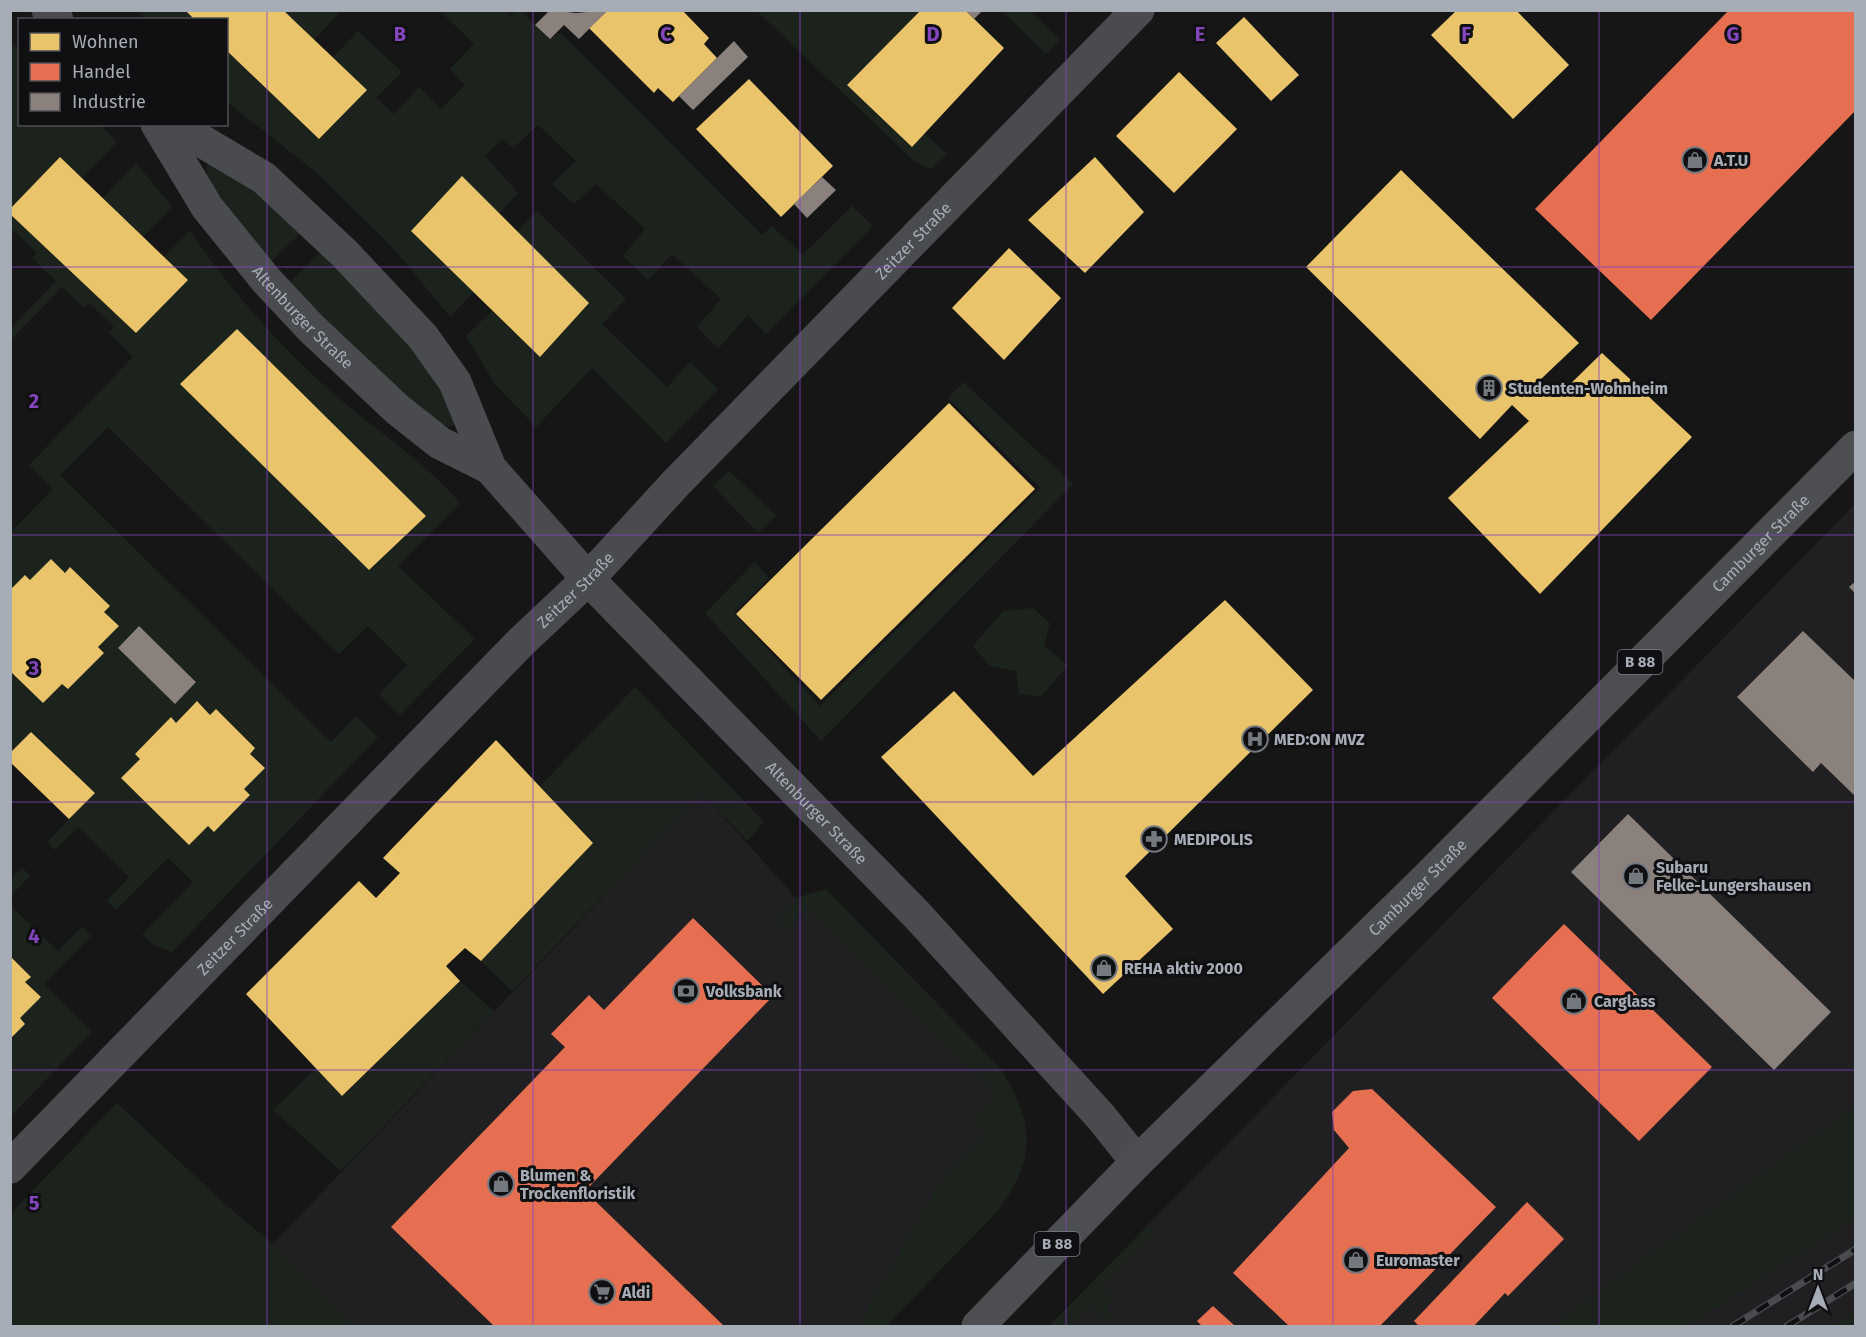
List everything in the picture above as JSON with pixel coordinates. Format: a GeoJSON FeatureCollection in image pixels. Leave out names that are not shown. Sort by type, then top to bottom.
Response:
{"type":"FeatureCollection","features":[{"type":"Feature","properties":{"kind":"main road","name":"Camburger Straße"},"geometry":{"type":"LineString","coordinates":[[978,1326],[1137,1162],[1417,887],[1856,447]]}},
{"type":"Feature","properties":{"kind":"street","name":"Zeitzer Straße"},"geometry":{"type":"LineString","coordinates":[[10,1167],[521,642],[588,579],[676,483],[1138,10]]}},
{"type":"Feature","properties":{"kind":"street","name":"Altenburger Straße"},"geometry":{"type":"LineString","coordinates":[[158,126],[207,207],[266,280],[311,328],[397,409],[440,443],[490,468]]}},
{"type":"Feature","properties":{"kind":"street","name":"Altenburger Straße"},"geometry":{"type":"LineString","coordinates":[[176,126],[264,178],[321,230],[423,337],[455,382],[490,468],[588,579],[917,915],[1101,1117],[1137,1162]]}},
{"type":"Feature","properties":{"kind":"shaded area"},"geometry":{"type":"Polygon","coordinates":[[[342,10],[313,41],[283,11],[342,10]]]}},
{"type":"Feature","properties":{"kind":"shaded area"},"geometry":{"type":"Polygon","coordinates":[[[138,11],[185,11],[194,18],[145,18],[138,11]]]}},
{"type":"Feature","properties":{"kind":"shaded area"},"geometry":{"type":"Polygon","coordinates":[[[440,11],[506,11],[511,16],[517,11],[522,11],[549,39],[561,33],[762,235],[772,226],[803,255],[852,206],[873,226],[766,334],[748,315],[718,349],[697,327],[721,299],[672,254],[648,280],[623,256],[645,229],[596,184],[574,204],[552,184],[576,161],[538,125],[513,148],[502,139],[485,156],[518,193],[499,214],[462,177],[411,231],[474,292],[450,317],[394,249],[317,173],[228,103],[228,52],[319,139],[366,90],[332,58],[358,31],[402,72],[376,98],[394,114],[419,87],[441,109],[465,85],[450,69],[474,44],[440,11]]]}},
{"type":"Feature","properties":{"kind":"shaded area"},"geometry":{"type":"Polygon","coordinates":[[[757,11],[921,11],[847,85],[912,147],[924,133],[947,154],[932,169],[916,163],[757,11]]]}},
{"type":"Feature","properties":{"kind":"shaded area"},"geometry":{"type":"Polygon","coordinates":[[[1002,11],[1030,11],[1060,40],[1046,54],[1002,11]]]}},
{"type":"Feature","properties":{"kind":"shaded area"},"geometry":{"type":"Polygon","coordinates":[[[10,43],[18,47],[18,126],[101,126],[117,142],[82,178],[60,157],[11,209],[10,43]]]}},
{"type":"Feature","properties":{"kind":"shaded area"},"geometry":{"type":"Polygon","coordinates":[[[136,163],[172,207],[143,237],[103,198],[136,163]]]}},
{"type":"Feature","properties":{"kind":"shaded area"},"geometry":{"type":"Polygon","coordinates":[[[209,163],[230,169],[305,229],[267,265],[208,178],[206,167],[209,163]]]}},
{"type":"Feature","properties":{"kind":"shaded area"},"geometry":{"type":"Polygon","coordinates":[[[537,211],[626,299],[602,324],[667,387],[690,362],[718,389],[666,443],[592,368],[536,427],[495,384],[466,336],[492,311],[540,357],[517,232],[537,211]]]}},
{"type":"Feature","properties":{"kind":"shaded area"},"geometry":{"type":"Polygon","coordinates":[[[11,214],[136,333],[188,280],[164,257],[190,231],[222,275],[276,338],[335,395],[431,473],[460,503],[398,566],[475,639],[400,715],[379,694],[407,665],[368,626],[339,654],[108,427],[60,475],[331,742],[356,716],[378,737],[172,952],[156,946],[142,935],[193,882],[168,858],[116,910],[107,901],[129,877],[78,827],[55,850],[47,842],[95,793],[31,732],[11,753],[11,671],[43,703],[62,684],[68,689],[104,653],[98,647],[119,626],[104,612],[109,605],[71,567],[65,573],[30,580],[25,576],[11,590],[11,532],[53,489],[29,465],[133,357],[109,333],[114,327],[90,304],[84,308],[62,287],[11,340],[11,328],[56,281],[32,258],[37,253],[11,228],[11,214]],[[139,626],[118,648],[176,703],[196,681],[139,626]],[[197,701],[176,723],[170,718],[135,753],[140,759],[121,778],[189,844],[208,826],[214,831],[244,789],[265,768],[250,754],[255,747],[216,709],[210,715],[197,701]]]}},
{"type":"Feature","properties":{"kind":"shaded area"},"geometry":{"type":"Polygon","coordinates":[[[325,248],[436,377],[455,424],[450,427],[429,417],[407,402],[342,344],[286,286],[325,248]]]}},
{"type":"Feature","properties":{"kind":"shaded area"},"geometry":{"type":"Polygon","coordinates":[[[963,382],[1073,484],[821,741],[705,613],[755,562],[769,578],[734,613],[820,706],[1040,488],[948,398],[963,382]]]}},
{"type":"Feature","properties":{"kind":"shaded area"},"geometry":{"type":"Polygon","coordinates":[[[729,471],[776,515],[758,533],[713,486],[729,471]]]}},
{"type":"Feature","properties":{"kind":"shaded area"},"geometry":{"type":"Polygon","coordinates":[[[1855,504],[1855,1106],[1550,1326],[1049,1326],[1855,504]]]}},
{"type":"Feature","properties":{"kind":"shaded area"},"geometry":{"type":"Polygon","coordinates":[[[1033,608],[1050,623],[1044,646],[1068,665],[1041,697],[1019,694],[1016,671],[990,666],[973,646],[1003,611],[1033,608]]]}},
{"type":"Feature","properties":{"kind":"shaded area"},"geometry":{"type":"Polygon","coordinates":[[[635,687],[764,822],[747,841],[702,793],[512,991],[481,961],[592,843],[540,786],[635,687]]]}},
{"type":"Feature","properties":{"kind":"shaded area"},"geometry":{"type":"Polygon","coordinates":[[[702,793],[796,898],[997,1094],[987,1134],[940,1181],[858,1326],[356,1326],[273,1244],[702,793]]]}},
{"type":"Feature","properties":{"kind":"shaded area"},"geometry":{"type":"Polygon","coordinates":[[[22,867],[30,876],[11,896],[11,879],[22,867]]]}},
{"type":"Feature","properties":{"kind":"shaded area"},"geometry":{"type":"Polygon","coordinates":[[[826,889],[1000,1068],[1012,1088],[1025,1124],[1027,1141],[1025,1158],[1010,1193],[997,1212],[886,1326],[858,1326],[940,1181],[986,1135],[972,1120],[997,1094],[807,908],[784,930],[777,920],[796,898],[826,889]]]}},
{"type":"Feature","properties":{"kind":"shaded area"},"geometry":{"type":"Polygon","coordinates":[[[10,905],[58,951],[82,927],[91,936],[44,984],[92,1032],[11,1116],[11,1039],[25,1024],[20,1018],[41,997],[25,982],[31,976],[11,956],[10,905]]]}},
{"type":"Feature","properties":{"kind":"shaded area"},"geometry":{"type":"Polygon","coordinates":[[[460,981],[494,1011],[341,1171],[273,1110],[316,1068],[342,1096],[460,981]]]}},
{"type":"Feature","properties":{"kind":"shaded area"},"geometry":{"type":"Polygon","coordinates":[[[117,1103],[226,1205],[273,1244],[356,1326],[11,1326],[11,1213],[117,1103]]]}},
{"type":"Feature","properties":{"kind":"shaded area"},"geometry":{"type":"Polygon","coordinates":[[[1855,1106],[1855,1218],[1688,1326],[1550,1326],[1855,1106]]]}},
{"type":"Feature","properties":{"kind":"shaded area"},"geometry":{"type":"Polygon","coordinates":[[[1855,1218],[1855,1311],[1831,1326],[1688,1326],[1855,1218]]]}},
{"type":"Feature","properties":{"kind":"shaded area"},"geometry":{"type":"Polygon","coordinates":[[[1148,1226],[1155,1233],[1103,1286],[1115,1298],[1106,1309],[1113,1316],[1106,1323],[1089,1306],[1068,1326],[1049,1326],[1148,1226]]]}},
{"type":"Feature","properties":{"kind":"shaded area"},"geometry":{"type":"Polygon","coordinates":[[[1855,1311],[1855,1326],[1831,1326],[1855,1311]]]}},
{"type":"Feature","properties":{"kind":"building: Wohnen"},"geometry":{"type":"Polygon","coordinates":[[[185,10],[283,10],[367,90],[319,139],[228,52],[228,18],[193,18],[185,10]]]}},
{"type":"Feature","properties":{"kind":"building: Wohnen"},"geometry":{"type":"Polygon","coordinates":[[[608,10],[682,10],[709,38],[704,44],[717,58],[673,102],[658,88],[654,93],[589,28],[608,10]]]}},
{"type":"Feature","properties":{"kind":"building: Wohnen"},"geometry":{"type":"Polygon","coordinates":[[[921,10],[965,10],[1004,48],[912,147],[847,85],[921,10]]]}},
{"type":"Feature","properties":{"kind":"building: Wohnen"},"geometry":{"type":"Polygon","coordinates":[[[1457,10],[1516,10],[1569,65],[1513,119],[1431,35],[1457,10]]]}},
{"type":"Feature","properties":{"kind":"building: Wohnen"},"geometry":{"type":"Polygon","coordinates":[[[1244,17],[1299,75],[1271,101],[1216,43],[1244,17]]]}},
{"type":"Feature","properties":{"kind":"building: Wohnen"},"geometry":{"type":"Polygon","coordinates":[[[1179,72],[1237,129],[1174,193],[1116,136],[1179,72]]]}},
{"type":"Feature","properties":{"kind":"building: Wohnen"},"geometry":{"type":"Polygon","coordinates":[[[749,79],[833,166],[781,217],[696,129],[749,79]]]}},
{"type":"Feature","properties":{"kind":"building: Wohnen"},"geometry":{"type":"Polygon","coordinates":[[[60,157],[188,280],[136,333],[10,214],[10,209],[60,157]]]}},
{"type":"Feature","properties":{"kind":"building: Wohnen"},"geometry":{"type":"Polygon","coordinates":[[[1095,157],[1144,212],[1085,273],[1028,220],[1095,157]]]}},
{"type":"Feature","properties":{"kind":"building: Wohnen","name":"Studenten-Wohnheim"},"geometry":{"type":"Polygon","coordinates":[[[1401,170],[1579,343],[1540,380],[1558,396],[1602,353],[1692,437],[1540,594],[1448,498],[1529,421],[1512,405],[1480,439],[1306,267],[1401,170]]]}},
{"type":"Feature","properties":{"kind":"building: Wohnen"},"geometry":{"type":"Polygon","coordinates":[[[462,176],[589,303],[540,357],[411,231],[462,176]]]}},
{"type":"Feature","properties":{"kind":"building: Wohnen"},"geometry":{"type":"Polygon","coordinates":[[[1009,248],[1061,298],[1004,360],[952,308],[1009,248]]]}},
{"type":"Feature","properties":{"kind":"building: Wohnen"},"geometry":{"type":"Polygon","coordinates":[[[237,329],[426,516],[369,570],[180,384],[237,329]]]}},
{"type":"Feature","properties":{"kind":"building: Wohnen"},"geometry":{"type":"Polygon","coordinates":[[[949,403],[1035,489],[821,700],[736,614],[949,403]]]}},
{"type":"Feature","properties":{"kind":"building: Wohnen"},"geometry":{"type":"Polygon","coordinates":[[[51,559],[65,573],[70,567],[110,606],[104,612],[119,626],[98,647],[104,653],[68,689],[62,684],[43,703],[10,671],[10,590],[25,575],[30,580],[51,559]]]}},
{"type":"Feature","properties":{"kind":"building: Wohnen"},"geometry":{"type":"Polygon","coordinates":[[[1225,600],[1313,690],[1125,876],[1173,929],[1103,994],[881,757],[954,691],[1033,776],[1225,600]]]}},
{"type":"Feature","properties":{"kind":"building: Wohnen"},"geometry":{"type":"Polygon","coordinates":[[[197,701],[210,715],[216,709],[255,748],[250,754],[265,768],[244,789],[250,795],[214,832],[208,826],[189,845],[121,778],[140,759],[135,754],[171,717],[176,723],[197,701]]]}},
{"type":"Feature","properties":{"kind":"building: Wohnen"},"geometry":{"type":"Polygon","coordinates":[[[31,732],[95,793],[69,819],[10,762],[10,753],[31,732]]]}},
{"type":"Feature","properties":{"kind":"building: Wohnen"},"geometry":{"type":"Polygon","coordinates":[[[496,740],[593,843],[481,961],[465,948],[446,966],[460,981],[342,1096],[246,994],[359,881],[376,898],[400,873],[383,858],[496,740]]]}},
{"type":"Feature","properties":{"kind":"building: Wohnen"},"geometry":{"type":"Polygon","coordinates":[[[10,956],[31,977],[25,982],[41,997],[20,1018],[25,1024],[10,1039],[10,956]]]}},
{"type":"Feature","properties":{"kind":"building: Handel","name":"A.T.U"},"geometry":{"type":"Polygon","coordinates":[[[1729,10],[1856,10],[1856,110],[1651,320],[1535,209],[1729,10]]]}},
{"type":"Feature","properties":{"kind":"building: Handel"},"geometry":{"type":"Polygon","coordinates":[[[693,918],[773,996],[585,1191],[724,1326],[494,1326],[391,1227],[565,1047],[551,1034],[589,995],[604,1010],[693,918]]]}},
{"type":"Feature","properties":{"kind":"building: Handel"},"geometry":{"type":"Polygon","coordinates":[[[1564,924],[1712,1067],[1639,1141],[1492,998],[1564,924]]]}},
{"type":"Feature","properties":{"kind":"building: Handel"},"geometry":{"type":"Polygon","coordinates":[[[1372,1089],[1496,1207],[1380,1326],[1289,1326],[1233,1273],[1349,1148],[1334,1130],[1332,1112],[1353,1091],[1372,1089]]]}},
{"type":"Feature","properties":{"kind":"building: Handel"},"geometry":{"type":"Polygon","coordinates":[[[1527,1202],[1564,1239],[1508,1296],[1505,1293],[1474,1326],[1419,1326],[1414,1321],[1527,1202]]]}},
{"type":"Feature","properties":{"kind":"building: Handel"},"geometry":{"type":"Polygon","coordinates":[[[1213,1306],[1235,1326],[1202,1326],[1197,1321],[1213,1306]]]}},
{"type":"Feature","properties":{"kind":"building: Industrie"},"geometry":{"type":"Polygon","coordinates":[[[550,10],[576,13],[608,10],[579,39],[564,25],[550,39],[535,25],[550,10]]]}},
{"type":"Feature","properties":{"kind":"building: Industrie"},"geometry":{"type":"Polygon","coordinates":[[[965,10],[983,10],[974,19],[965,10]]]}},
{"type":"Feature","properties":{"kind":"building: Industrie"},"geometry":{"type":"Polygon","coordinates":[[[734,41],[748,57],[693,110],[679,96],[734,41]]]}},
{"type":"Feature","properties":{"kind":"building: Industrie"},"geometry":{"type":"Polygon","coordinates":[[[822,177],[836,190],[807,218],[794,204],[822,177]]]}},
{"type":"Feature","properties":{"kind":"building: Industrie"},"geometry":{"type":"Polygon","coordinates":[[[1856,581],[1856,594],[1849,587],[1856,581]]]}},
{"type":"Feature","properties":{"kind":"building: Industrie"},"geometry":{"type":"Polygon","coordinates":[[[139,626],[196,682],[175,704],[118,648],[139,626]]]}},
{"type":"Feature","properties":{"kind":"building: Industrie"},"geometry":{"type":"Polygon","coordinates":[[[1803,631],[1856,682],[1856,797],[1821,763],[1813,772],[1737,697],[1803,631]]]}},
{"type":"Feature","properties":{"kind":"building: Industrie"},"geometry":{"type":"Polygon","coordinates":[[[1628,814],[1831,1012],[1774,1070],[1571,872],[1628,814]]]}},
{"type":"Feature","properties":{"kind":"railway"},"geometry":{"type":"LineString","coordinates":[[1733,1326],[1856,1249]]}},
{"type":"Feature","properties":{"kind":"railway"},"geometry":{"type":"LineString","coordinates":[[1787,1326],[1856,1283]]}},
{"type":"Feature","properties":{"kind":"place","name":"A.T.U"},"geometry":{"type":"Point","coordinates":[1695,160]}},
{"type":"Feature","properties":{"kind":"place","name":"Studenten-Wohnheim"},"geometry":{"type":"Point","coordinates":[1489,388]}},
{"type":"Feature","properties":{"kind":"place","name":"MED:ON MVZ"},"geometry":{"type":"Point","coordinates":[1255,739]}},
{"type":"Feature","properties":{"kind":"place","name":"MEDIPOLIS"},"geometry":{"type":"Point","coordinates":[1154,839]}},
{"type":"Feature","properties":{"kind":"place","name":"Subaru Felke-Lungershausen"},"geometry":{"type":"Point","coordinates":[1636,876]}},
{"type":"Feature","properties":{"kind":"place","name":"REHA aktiv 2000"},"geometry":{"type":"Point","coordinates":[1104,968]}},
{"type":"Feature","properties":{"kind":"place","name":"Volksbank"},"geometry":{"type":"Point","coordinates":[686,991]}},
{"type":"Feature","properties":{"kind":"place","name":"Carglass"},"geometry":{"type":"Point","coordinates":[1574,1001]}},
{"type":"Feature","properties":{"kind":"place","name":"Blumen & Trockenfloristik"},"geometry":{"type":"Point","coordinates":[501,1184]}},
{"type":"Feature","properties":{"kind":"place","name":"Euromaster"},"geometry":{"type":"Point","coordinates":[1356,1260]}},
{"type":"Feature","properties":{"kind":"place","name":"Aldi"},"geometry":{"type":"Point","coordinates":[602,1292]}}]}
